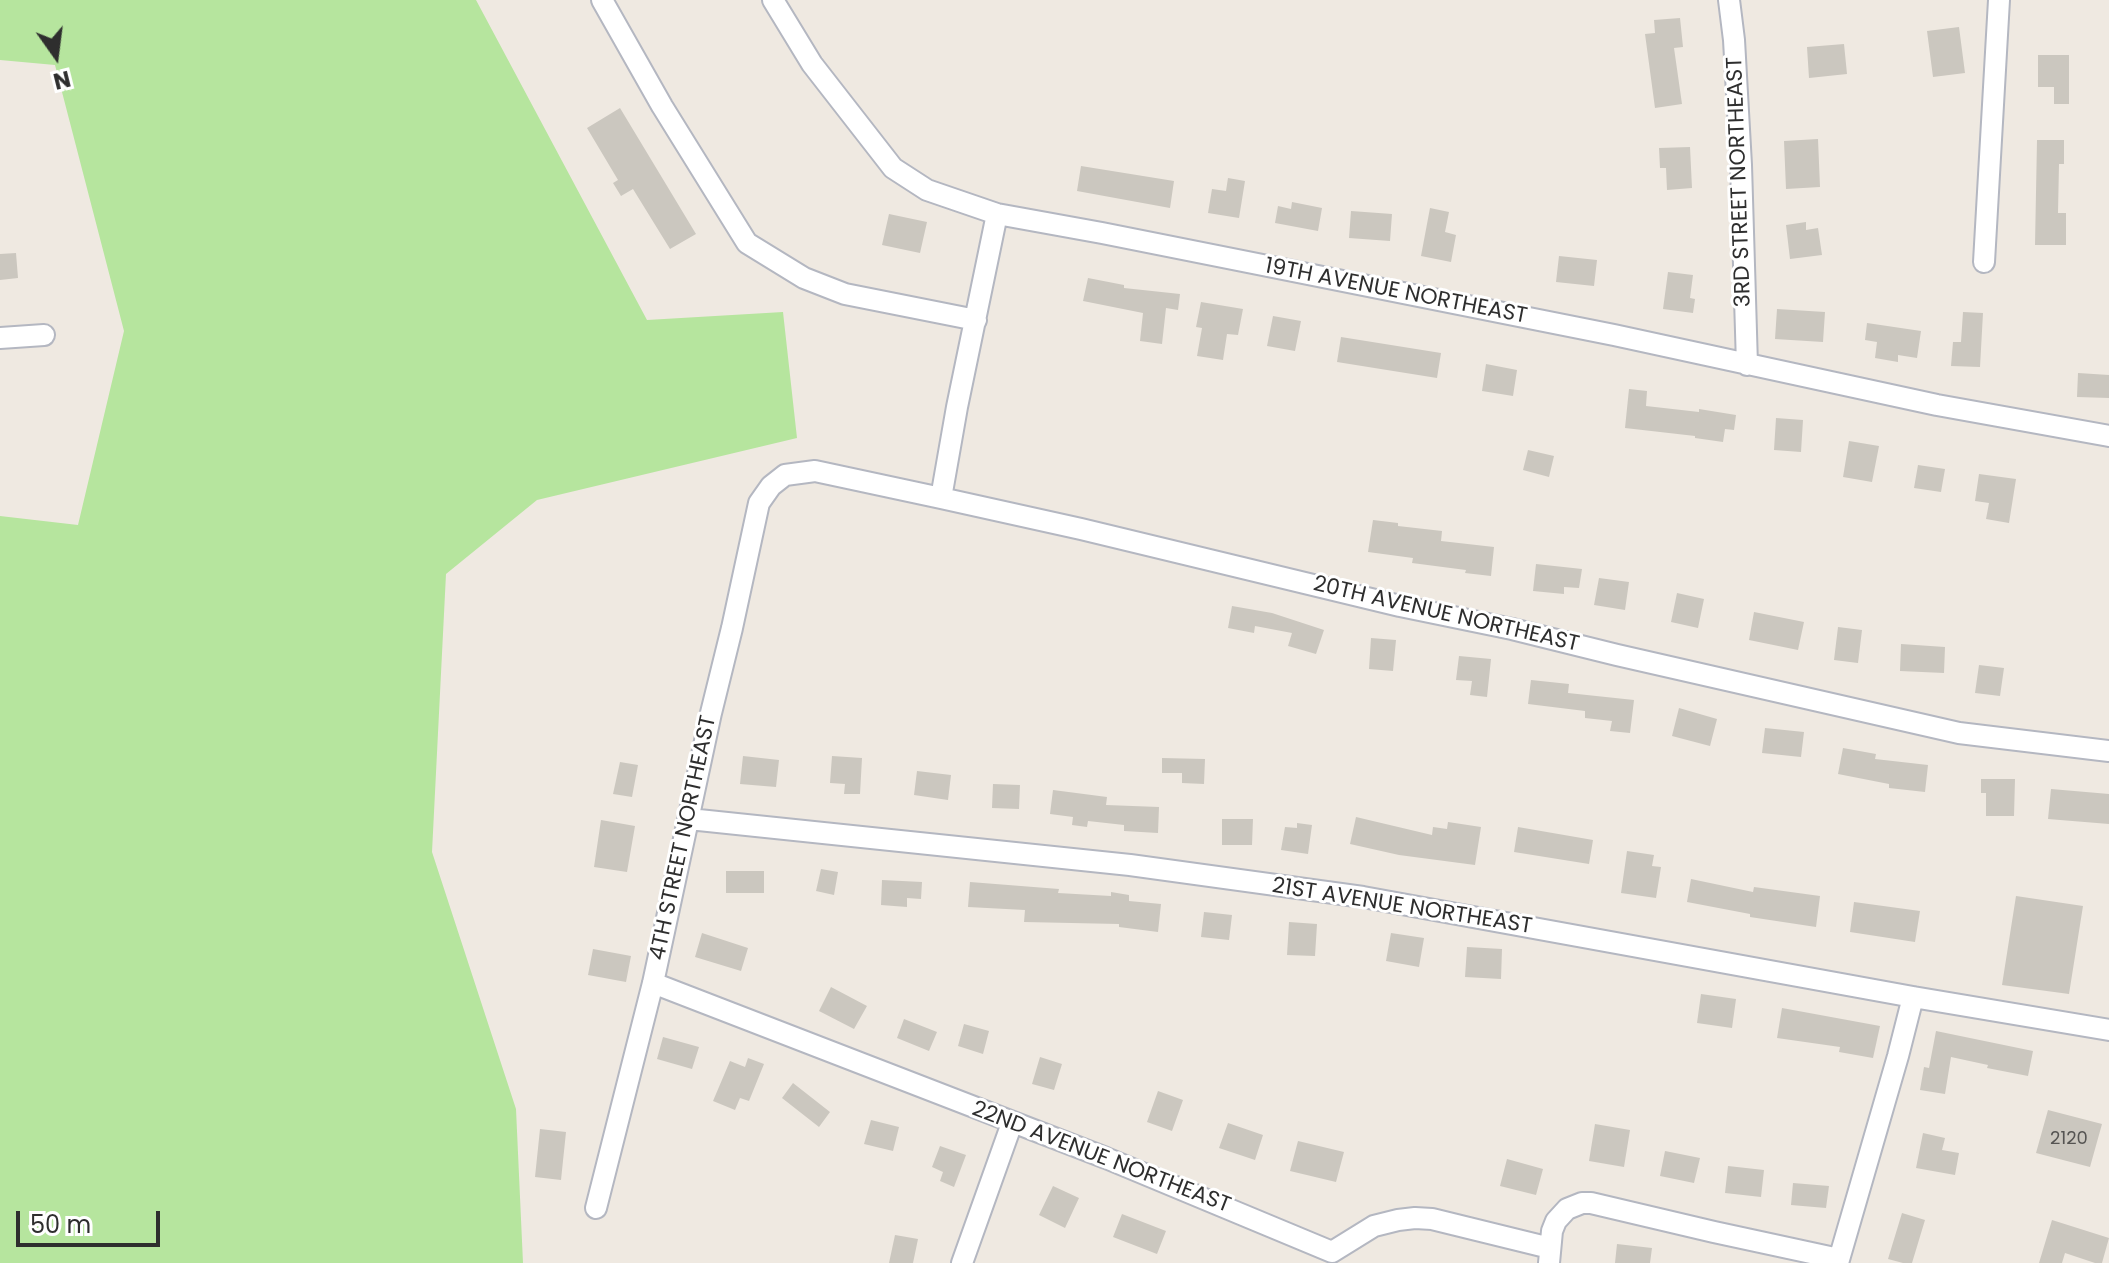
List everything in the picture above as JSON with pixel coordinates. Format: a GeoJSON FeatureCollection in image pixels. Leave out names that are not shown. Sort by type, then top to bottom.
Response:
{"type":"FeatureCollection","features":[{"type":"Feature","properties":{"kind":"street"},"geometry":{"type":"LineString","coordinates":[[602,0],[655,94],[747,243],[804,278],[845,294],[976,320]]}},
{"type":"Feature","properties":{"kind":"street","name":"19TH AVENUE NORTHEAST"},"geometry":{"type":"LineString","coordinates":[[773,0],[812,64],[893,168],[927,190],[997,214],[1614,335],[1937,405],[2109,436]]}},
{"type":"Feature","properties":{"kind":"street","name":"3RD STREET NORTHEAST"},"geometry":{"type":"LineString","coordinates":[[1729,0],[1741,165],[1747,365]]}},
{"type":"Feature","properties":{"kind":"street"},"geometry":{"type":"LineString","coordinates":[[1984,262],[1999,0]]}},
{"type":"Feature","properties":{"kind":"street"},"geometry":{"type":"LineString","coordinates":[[941,498],[997,214]]}},
{"type":"Feature","properties":{"kind":"street"},"geometry":{"type":"LineString","coordinates":[[0,338],[44,335]]}},
{"type":"Feature","properties":{"kind":"street","name":"20TH AVENUE NORTHEAST"},"geometry":{"type":"LineString","coordinates":[[785,475],[815,471],[941,498],[1959,733],[2109,751]]}},
{"type":"Feature","properties":{"kind":"street","name":"4TH STREET NORTHEAST"},"geometry":{"type":"LineString","coordinates":[[596,1208],[653,983],[759,503],[771,486],[785,475]]}},
{"type":"Feature","properties":{"kind":"street","name":"21ST AVENUE NORTHEAST"},"geometry":{"type":"LineString","coordinates":[[689,819],[1130,865],[1363,897],[2109,1030]]}},
{"type":"Feature","properties":{"kind":"street","name":"22ND AVENUE NORTHEAST"},"geometry":{"type":"LineString","coordinates":[[653,983],[1163,1181],[1324,1258],[1374,1226],[1415,1218],[1432,1219],[1550,1256]]}},
{"type":"Feature","properties":{"kind":"street"},"geometry":{"type":"LineString","coordinates":[[1550,1256],[1556,1221],[1567,1209],[1591,1203],[1838,1261],[1913,997]]}},
{"type":"Feature","properties":{"kind":"street"},"geometry":{"type":"LineString","coordinates":[[962,1263],[1012,1123]]}},
{"type":"Feature","properties":{"kind":"green space"},"geometry":{"type":"Polygon","coordinates":[[[0,0],[476,0],[647,320],[783,312],[797,438],[537,500],[446,574],[432,852],[516,1109],[523,1263],[0,1263],[0,516],[78,525],[124,331],[55,65],[0,60],[0,0]]]}},
{"type":"Feature","properties":{"kind":"building"},"geometry":{"type":"Polygon","coordinates":[[[1680,18],[1683,47],[1674,48],[1682,104],[1655,108],[1645,34],[1655,33],[1654,20],[1680,18]]]}},
{"type":"Feature","properties":{"kind":"building"},"geometry":{"type":"Polygon","coordinates":[[[1959,27],[1965,73],[1933,77],[1927,31],[1959,27]]]}},
{"type":"Feature","properties":{"kind":"building"},"geometry":{"type":"Polygon","coordinates":[[[1844,44],[1847,74],[1809,78],[1807,47],[1844,44]]]}},
{"type":"Feature","properties":{"kind":"building"},"geometry":{"type":"Polygon","coordinates":[[[2038,55],[2069,55],[2069,104],[2054,104],[2054,87],[2038,87],[2038,55]]]}},
{"type":"Feature","properties":{"kind":"building"},"geometry":{"type":"Polygon","coordinates":[[[620,108],[696,234],[670,249],[633,189],[621,196],[613,183],[618,180],[587,128],[620,108]]]}},
{"type":"Feature","properties":{"kind":"building"},"geometry":{"type":"Polygon","coordinates":[[[1818,139],[1820,187],[1786,189],[1784,141],[1818,139]]]}},
{"type":"Feature","properties":{"kind":"building"},"geometry":{"type":"Polygon","coordinates":[[[2037,140],[2064,140],[2064,164],[2059,164],[2058,213],[2066,213],[2066,245],[2035,245],[2037,140]]]}},
{"type":"Feature","properties":{"kind":"building"},"geometry":{"type":"Polygon","coordinates":[[[1690,147],[1692,188],[1667,190],[1666,168],[1660,168],[1659,148],[1690,147]]]}},
{"type":"Feature","properties":{"kind":"building"},"geometry":{"type":"Polygon","coordinates":[[[1081,166],[1174,181],[1170,208],[1077,191],[1081,166]]]}},
{"type":"Feature","properties":{"kind":"building"},"geometry":{"type":"Polygon","coordinates":[[[1228,178],[1245,181],[1239,218],[1208,213],[1212,189],[1226,191],[1228,178]]]}},
{"type":"Feature","properties":{"kind":"building"},"geometry":{"type":"Polygon","coordinates":[[[1292,202],[1322,208],[1318,231],[1275,223],[1278,206],[1291,209],[1292,202]]]}},
{"type":"Feature","properties":{"kind":"building"},"geometry":{"type":"Polygon","coordinates":[[[1430,208],[1449,212],[1445,232],[1456,235],[1451,262],[1421,256],[1430,208]]]}},
{"type":"Feature","properties":{"kind":"building"},"geometry":{"type":"Polygon","coordinates":[[[1351,211],[1392,214],[1390,241],[1349,238],[1351,211]]]}},
{"type":"Feature","properties":{"kind":"building"},"geometry":{"type":"Polygon","coordinates":[[[889,214],[927,222],[920,253],[882,245],[889,214]]]}},
{"type":"Feature","properties":{"kind":"building"},"geometry":{"type":"Polygon","coordinates":[[[1806,222],[1806,230],[1818,228],[1822,255],[1790,259],[1786,225],[1806,222]]]}},
{"type":"Feature","properties":{"kind":"building"},"geometry":{"type":"Polygon","coordinates":[[[16,253],[18,278],[0,280],[0,254],[16,253]]]}},
{"type":"Feature","properties":{"kind":"building"},"geometry":{"type":"Polygon","coordinates":[[[1559,256],[1597,260],[1594,286],[1556,282],[1559,256]]]}},
{"type":"Feature","properties":{"kind":"building"},"geometry":{"type":"Polygon","coordinates":[[[1668,272],[1693,275],[1690,298],[1695,299],[1693,313],[1663,309],[1668,272]]]}},
{"type":"Feature","properties":{"kind":"building"},"geometry":{"type":"Polygon","coordinates":[[[1088,278],[1124,285],[1124,288],[1180,294],[1178,310],[1166,308],[1162,344],[1140,341],[1143,313],[1083,301],[1088,278]]]}},
{"type":"Feature","properties":{"kind":"building"},"geometry":{"type":"Polygon","coordinates":[[[1201,302],[1243,309],[1238,335],[1227,334],[1223,360],[1197,356],[1202,328],[1196,327],[1201,302]]]}},
{"type":"Feature","properties":{"kind":"building"},"geometry":{"type":"Polygon","coordinates":[[[1777,309],[1825,312],[1823,342],[1775,339],[1777,309]]]}},
{"type":"Feature","properties":{"kind":"building"},"geometry":{"type":"Polygon","coordinates":[[[1963,312],[1983,313],[1980,367],[1951,366],[1953,342],[1961,342],[1963,312]]]}},
{"type":"Feature","properties":{"kind":"building"},"geometry":{"type":"Polygon","coordinates":[[[1273,316],[1301,321],[1295,351],[1267,346],[1273,316]]]}},
{"type":"Feature","properties":{"kind":"building"},"geometry":{"type":"Polygon","coordinates":[[[1867,323],[1921,331],[1917,358],[1898,355],[1898,362],[1875,358],[1877,342],[1865,340],[1867,323]]]}},
{"type":"Feature","properties":{"kind":"building"},"geometry":{"type":"Polygon","coordinates":[[[1341,337],[1441,353],[1437,378],[1337,362],[1341,337]]]}},
{"type":"Feature","properties":{"kind":"building"},"geometry":{"type":"Polygon","coordinates":[[[1486,364],[1517,370],[1513,396],[1482,391],[1486,364]]]}},
{"type":"Feature","properties":{"kind":"building"},"geometry":{"type":"Polygon","coordinates":[[[2078,373],[2109,375],[2109,398],[2077,397],[2078,373]]]}},
{"type":"Feature","properties":{"kind":"building"},"geometry":{"type":"Polygon","coordinates":[[[1629,389],[1647,391],[1646,406],[1736,415],[1734,430],[1725,429],[1723,442],[1625,428],[1629,389]]]}},
{"type":"Feature","properties":{"kind":"building"},"geometry":{"type":"Polygon","coordinates":[[[1776,418],[1803,420],[1801,452],[1774,450],[1776,418]]]}},
{"type":"Feature","properties":{"kind":"building"},"geometry":{"type":"Polygon","coordinates":[[[1849,441],[1879,446],[1872,482],[1843,477],[1849,441]]]}},
{"type":"Feature","properties":{"kind":"building"},"geometry":{"type":"Polygon","coordinates":[[[1528,450],[1554,456],[1549,477],[1523,470],[1528,450]]]}},
{"type":"Feature","properties":{"kind":"building"},"geometry":{"type":"Polygon","coordinates":[[[1918,465],[1945,469],[1941,492],[1914,488],[1918,465]]]}},
{"type":"Feature","properties":{"kind":"building"},"geometry":{"type":"Polygon","coordinates":[[[1979,474],[2016,479],[2009,523],[1986,519],[1989,503],[1975,501],[1979,474]]]}},
{"type":"Feature","properties":{"kind":"building"},"geometry":{"type":"Polygon","coordinates":[[[1373,520],[1442,531],[1441,541],[1494,547],[1491,576],[1412,563],[1413,558],[1368,552],[1373,520]]]}},
{"type":"Feature","properties":{"kind":"building"},"geometry":{"type":"Polygon","coordinates":[[[1536,564],[1582,569],[1579,588],[1564,587],[1564,594],[1533,591],[1536,564]]]}},
{"type":"Feature","properties":{"kind":"building"},"geometry":{"type":"Polygon","coordinates":[[[1599,578],[1629,582],[1625,610],[1594,605],[1599,578]]]}},
{"type":"Feature","properties":{"kind":"building"},"geometry":{"type":"Polygon","coordinates":[[[1677,593],[1704,599],[1698,628],[1671,622],[1677,593]]]}},
{"type":"Feature","properties":{"kind":"building"},"geometry":{"type":"Polygon","coordinates":[[[1232,606],[1272,613],[1324,630],[1316,654],[1288,646],[1292,633],[1255,626],[1254,633],[1228,628],[1232,606]]]}},
{"type":"Feature","properties":{"kind":"building"},"geometry":{"type":"Polygon","coordinates":[[[1754,612],[1804,622],[1798,650],[1749,640],[1754,612]]]}},
{"type":"Feature","properties":{"kind":"building"},"geometry":{"type":"Polygon","coordinates":[[[1838,627],[1862,630],[1858,663],[1834,660],[1838,627]]]}},
{"type":"Feature","properties":{"kind":"building"},"geometry":{"type":"Polygon","coordinates":[[[1371,638],[1396,640],[1393,671],[1369,669],[1371,638]]]}},
{"type":"Feature","properties":{"kind":"building"},"geometry":{"type":"Polygon","coordinates":[[[1901,644],[1945,647],[1944,673],[1900,671],[1901,644]]]}},
{"type":"Feature","properties":{"kind":"building"},"geometry":{"type":"Polygon","coordinates":[[[1459,656],[1491,659],[1487,697],[1470,695],[1472,681],[1456,680],[1459,656]]]}},
{"type":"Feature","properties":{"kind":"building"},"geometry":{"type":"Polygon","coordinates":[[[1979,665],[2004,668],[2000,696],[1975,693],[1979,665]]]}},
{"type":"Feature","properties":{"kind":"building"},"geometry":{"type":"Polygon","coordinates":[[[1531,680],[1569,684],[1568,693],[1634,700],[1630,733],[1610,731],[1612,721],[1585,718],[1585,711],[1528,704],[1531,680]]]}},
{"type":"Feature","properties":{"kind":"building"},"geometry":{"type":"Polygon","coordinates":[[[1679,708],[1717,719],[1710,746],[1672,736],[1679,708]]]}},
{"type":"Feature","properties":{"kind":"building"},"geometry":{"type":"Polygon","coordinates":[[[1765,728],[1804,732],[1801,757],[1762,753],[1765,728]]]}},
{"type":"Feature","properties":{"kind":"building"},"geometry":{"type":"Polygon","coordinates":[[[1843,748],[1876,754],[1875,759],[1928,765],[1925,792],[1889,788],[1889,784],[1838,774],[1843,748]]]}},
{"type":"Feature","properties":{"kind":"building"},"geometry":{"type":"Polygon","coordinates":[[[743,756],[779,760],[776,787],[740,784],[743,756]]]}},
{"type":"Feature","properties":{"kind":"building"},"geometry":{"type":"Polygon","coordinates":[[[832,756],[862,758],[860,794],[844,794],[845,784],[830,783],[832,756]]]}},
{"type":"Feature","properties":{"kind":"building"},"geometry":{"type":"Polygon","coordinates":[[[1162,758],[1205,759],[1204,784],[1182,783],[1182,773],[1162,773],[1162,758]]]}},
{"type":"Feature","properties":{"kind":"building"},"geometry":{"type":"Polygon","coordinates":[[[620,762],[638,765],[632,797],[613,794],[620,762]]]}},
{"type":"Feature","properties":{"kind":"building"},"geometry":{"type":"Polygon","coordinates":[[[917,771],[951,775],[948,800],[914,795],[917,771]]]}},
{"type":"Feature","properties":{"kind":"building"},"geometry":{"type":"Polygon","coordinates":[[[1981,779],[2015,779],[2014,816],[1986,816],[1986,793],[1981,793],[1981,779]]]}},
{"type":"Feature","properties":{"kind":"building"},"geometry":{"type":"Polygon","coordinates":[[[993,784],[1020,785],[1019,809],[992,808],[993,784]]]}},
{"type":"Feature","properties":{"kind":"building"},"geometry":{"type":"Polygon","coordinates":[[[2051,789],[2109,794],[2109,824],[2048,819],[2051,789]]]}},
{"type":"Feature","properties":{"kind":"building"},"geometry":{"type":"Polygon","coordinates":[[[1053,790],[1107,797],[1106,805],[1159,807],[1158,833],[1124,831],[1124,825],[1088,821],[1087,827],[1072,825],[1073,817],[1050,814],[1053,790]]]}},
{"type":"Feature","properties":{"kind":"building"},"geometry":{"type":"Polygon","coordinates":[[[1356,817],[1432,835],[1433,827],[1447,829],[1448,822],[1481,827],[1475,865],[1399,855],[1350,844],[1356,817]]]}},
{"type":"Feature","properties":{"kind":"building"},"geometry":{"type":"Polygon","coordinates":[[[1222,819],[1253,819],[1252,845],[1222,845],[1222,819]]]}},
{"type":"Feature","properties":{"kind":"building"},"geometry":{"type":"Polygon","coordinates":[[[601,820],[635,826],[627,872],[594,867],[601,820]]]}},
{"type":"Feature","properties":{"kind":"building"},"geometry":{"type":"Polygon","coordinates":[[[1297,823],[1312,825],[1308,854],[1281,850],[1285,827],[1297,828],[1297,823]]]}},
{"type":"Feature","properties":{"kind":"building"},"geometry":{"type":"Polygon","coordinates":[[[1518,827],[1593,840],[1589,864],[1514,852],[1518,827]]]}},
{"type":"Feature","properties":{"kind":"building"},"geometry":{"type":"Polygon","coordinates":[[[1627,851],[1654,855],[1652,866],[1661,867],[1656,898],[1621,893],[1627,851]]]}},
{"type":"Feature","properties":{"kind":"building"},"geometry":{"type":"Polygon","coordinates":[[[821,869],[838,872],[834,895],[816,891],[821,869]]]}},
{"type":"Feature","properties":{"kind":"building"},"geometry":{"type":"Polygon","coordinates":[[[726,871],[764,871],[764,893],[726,893],[726,871]]]}},
{"type":"Feature","properties":{"kind":"building"},"geometry":{"type":"Polygon","coordinates":[[[1691,879],[1753,892],[1754,887],[1820,896],[1816,927],[1750,917],[1750,914],[1687,902],[1691,879]]]}},
{"type":"Feature","properties":{"kind":"building"},"geometry":{"type":"Polygon","coordinates":[[[882,880],[922,882],[921,899],[907,898],[907,907],[881,905],[882,880]]]}},
{"type":"Feature","properties":{"kind":"building"},"geometry":{"type":"Polygon","coordinates":[[[970,882],[1059,889],[1058,893],[1111,896],[1111,892],[1129,895],[1129,901],[1161,904],[1158,932],[1119,927],[1119,924],[1024,922],[1025,910],[968,907],[970,882]]]}},
{"type":"Feature","properties":{"kind":"building"},"geometry":{"type":"Polygon","coordinates":[[[2016,896],[2083,906],[2069,994],[2002,985],[2016,896]]]}},
{"type":"Feature","properties":{"kind":"building"},"geometry":{"type":"Polygon","coordinates":[[[1854,902],[1920,911],[1915,942],[1850,932],[1854,902]]]}},
{"type":"Feature","properties":{"kind":"building"},"geometry":{"type":"Polygon","coordinates":[[[1204,912],[1232,915],[1229,940],[1201,937],[1204,912]]]}},
{"type":"Feature","properties":{"kind":"building"},"geometry":{"type":"Polygon","coordinates":[[[1289,922],[1317,924],[1315,956],[1287,955],[1289,922]]]}},
{"type":"Feature","properties":{"kind":"building"},"geometry":{"type":"Polygon","coordinates":[[[702,933],[748,948],[741,971],[695,957],[702,933]]]}},
{"type":"Feature","properties":{"kind":"building"},"geometry":{"type":"Polygon","coordinates":[[[1391,933],[1424,938],[1419,967],[1386,961],[1391,933]]]}},
{"type":"Feature","properties":{"kind":"building"},"geometry":{"type":"Polygon","coordinates":[[[1467,947],[1502,949],[1501,979],[1465,977],[1467,947]]]}},
{"type":"Feature","properties":{"kind":"building"},"geometry":{"type":"Polygon","coordinates":[[[593,949],[631,956],[626,982],[588,975],[593,949]]]}},
{"type":"Feature","properties":{"kind":"building"},"geometry":{"type":"Polygon","coordinates":[[[831,987],[867,1006],[854,1029],[819,1011],[831,987]]]}},
{"type":"Feature","properties":{"kind":"building"},"geometry":{"type":"Polygon","coordinates":[[[1701,994],[1736,999],[1732,1028],[1697,1023],[1701,994]]]}},
{"type":"Feature","properties":{"kind":"building"},"geometry":{"type":"Polygon","coordinates":[[[1782,1008],[1880,1026],[1873,1058],[1839,1052],[1840,1047],[1777,1038],[1782,1008]]]}},
{"type":"Feature","properties":{"kind":"building"},"geometry":{"type":"Polygon","coordinates":[[[904,1019],[937,1032],[929,1051],[897,1038],[904,1019]]]}},
{"type":"Feature","properties":{"kind":"building"},"geometry":{"type":"Polygon","coordinates":[[[964,1024],[989,1031],[983,1054],[958,1046],[964,1024]]]}},
{"type":"Feature","properties":{"kind":"building"},"geometry":{"type":"Polygon","coordinates":[[[1936,1031],[2033,1051],[2028,1076],[1951,1057],[1945,1094],[1920,1090],[1924,1067],[1929,1068],[1936,1031]]]}},
{"type":"Feature","properties":{"kind":"building"},"geometry":{"type":"Polygon","coordinates":[[[663,1037],[699,1047],[692,1069],[657,1059],[663,1037]]]}},
{"type":"Feature","properties":{"kind":"building"},"geometry":{"type":"Polygon","coordinates":[[[1040,1057],[1062,1064],[1054,1090],[1032,1084],[1040,1057]]]}},
{"type":"Feature","properties":{"kind":"building"},"geometry":{"type":"Polygon","coordinates":[[[748,1058],[764,1064],[749,1101],[740,1098],[735,1110],[713,1101],[730,1061],[745,1067],[748,1058]]]}},
{"type":"Feature","properties":{"kind":"building"},"geometry":{"type":"Polygon","coordinates":[[[793,1083],[830,1112],[819,1127],[782,1098],[793,1083]]]}},
{"type":"Feature","properties":{"kind":"building"},"geometry":{"type":"Polygon","coordinates":[[[1158,1091],[1183,1100],[1172,1131],[1147,1122],[1158,1091]]]}},
{"type":"Feature","properties":{"kind":"building"},"geometry":{"type":"Polygon","coordinates":[[[2048,1110],[2102,1124],[2090,1167],[2036,1153],[2048,1110]]]}},
{"type":"Feature","properties":{"kind":"building"},"geometry":{"type":"Polygon","coordinates":[[[871,1120],[899,1127],[893,1151],[864,1144],[871,1120]]]}},
{"type":"Feature","properties":{"kind":"building"},"geometry":{"type":"Polygon","coordinates":[[[1228,1123],[1263,1135],[1255,1160],[1219,1148],[1228,1123]]]}},
{"type":"Feature","properties":{"kind":"building"},"geometry":{"type":"Polygon","coordinates":[[[1595,1124],[1630,1130],[1624,1167],[1589,1161],[1595,1124]]]}},
{"type":"Feature","properties":{"kind":"building"},"geometry":{"type":"Polygon","coordinates":[[[540,1129],[566,1132],[561,1180],[535,1177],[540,1129]]]}},
{"type":"Feature","properties":{"kind":"building"},"geometry":{"type":"Polygon","coordinates":[[[1923,1133],[1945,1138],[1942,1150],[1959,1153],[1955,1175],[1916,1168],[1923,1133]]]}},
{"type":"Feature","properties":{"kind":"building"},"geometry":{"type":"Polygon","coordinates":[[[1298,1141],[1344,1152],[1336,1182],[1290,1171],[1298,1141]]]}},
{"type":"Feature","properties":{"kind":"building"},"geometry":{"type":"Polygon","coordinates":[[[940,1146],[966,1155],[954,1187],[940,1181],[943,1172],[932,1167],[940,1146]]]}},
{"type":"Feature","properties":{"kind":"building"},"geometry":{"type":"Polygon","coordinates":[[[1665,1151],[1700,1158],[1694,1183],[1660,1176],[1665,1151]]]}},
{"type":"Feature","properties":{"kind":"building"},"geometry":{"type":"Polygon","coordinates":[[[1507,1159],[1543,1169],[1536,1195],[1500,1186],[1507,1159]]]}},
{"type":"Feature","properties":{"kind":"building"},"geometry":{"type":"Polygon","coordinates":[[[1728,1166],[1764,1170],[1761,1197],[1725,1193],[1728,1166]]]}},
{"type":"Feature","properties":{"kind":"building"},"geometry":{"type":"Polygon","coordinates":[[[1793,1183],[1829,1186],[1826,1208],[1791,1205],[1793,1183]]]}},
{"type":"Feature","properties":{"kind":"building"},"geometry":{"type":"Polygon","coordinates":[[[1053,1186],[1079,1198],[1065,1228],[1039,1215],[1053,1186]]]}},
{"type":"Feature","properties":{"kind":"building"},"geometry":{"type":"Polygon","coordinates":[[[1902,1213],[1925,1220],[1912,1263],[1888,1259],[1902,1213]]]}},
{"type":"Feature","properties":{"kind":"building"},"geometry":{"type":"Polygon","coordinates":[[[1122,1214],[1166,1231],[1157,1254],[1113,1237],[1122,1214]]]}},
{"type":"Feature","properties":{"kind":"building"},"geometry":{"type":"Polygon","coordinates":[[[2052,1220],[2109,1238],[2102,1263],[2065,1253],[2062,1263],[2039,1263],[2052,1220]]]}},
{"type":"Feature","properties":{"kind":"building"},"geometry":{"type":"Polygon","coordinates":[[[895,1235],[918,1239],[913,1263],[889,1263],[895,1235]]]}},
{"type":"Feature","properties":{"kind":"building"},"geometry":{"type":"Polygon","coordinates":[[[1617,1244],[1652,1248],[1650,1263],[1615,1263],[1617,1244]]]}}]}
